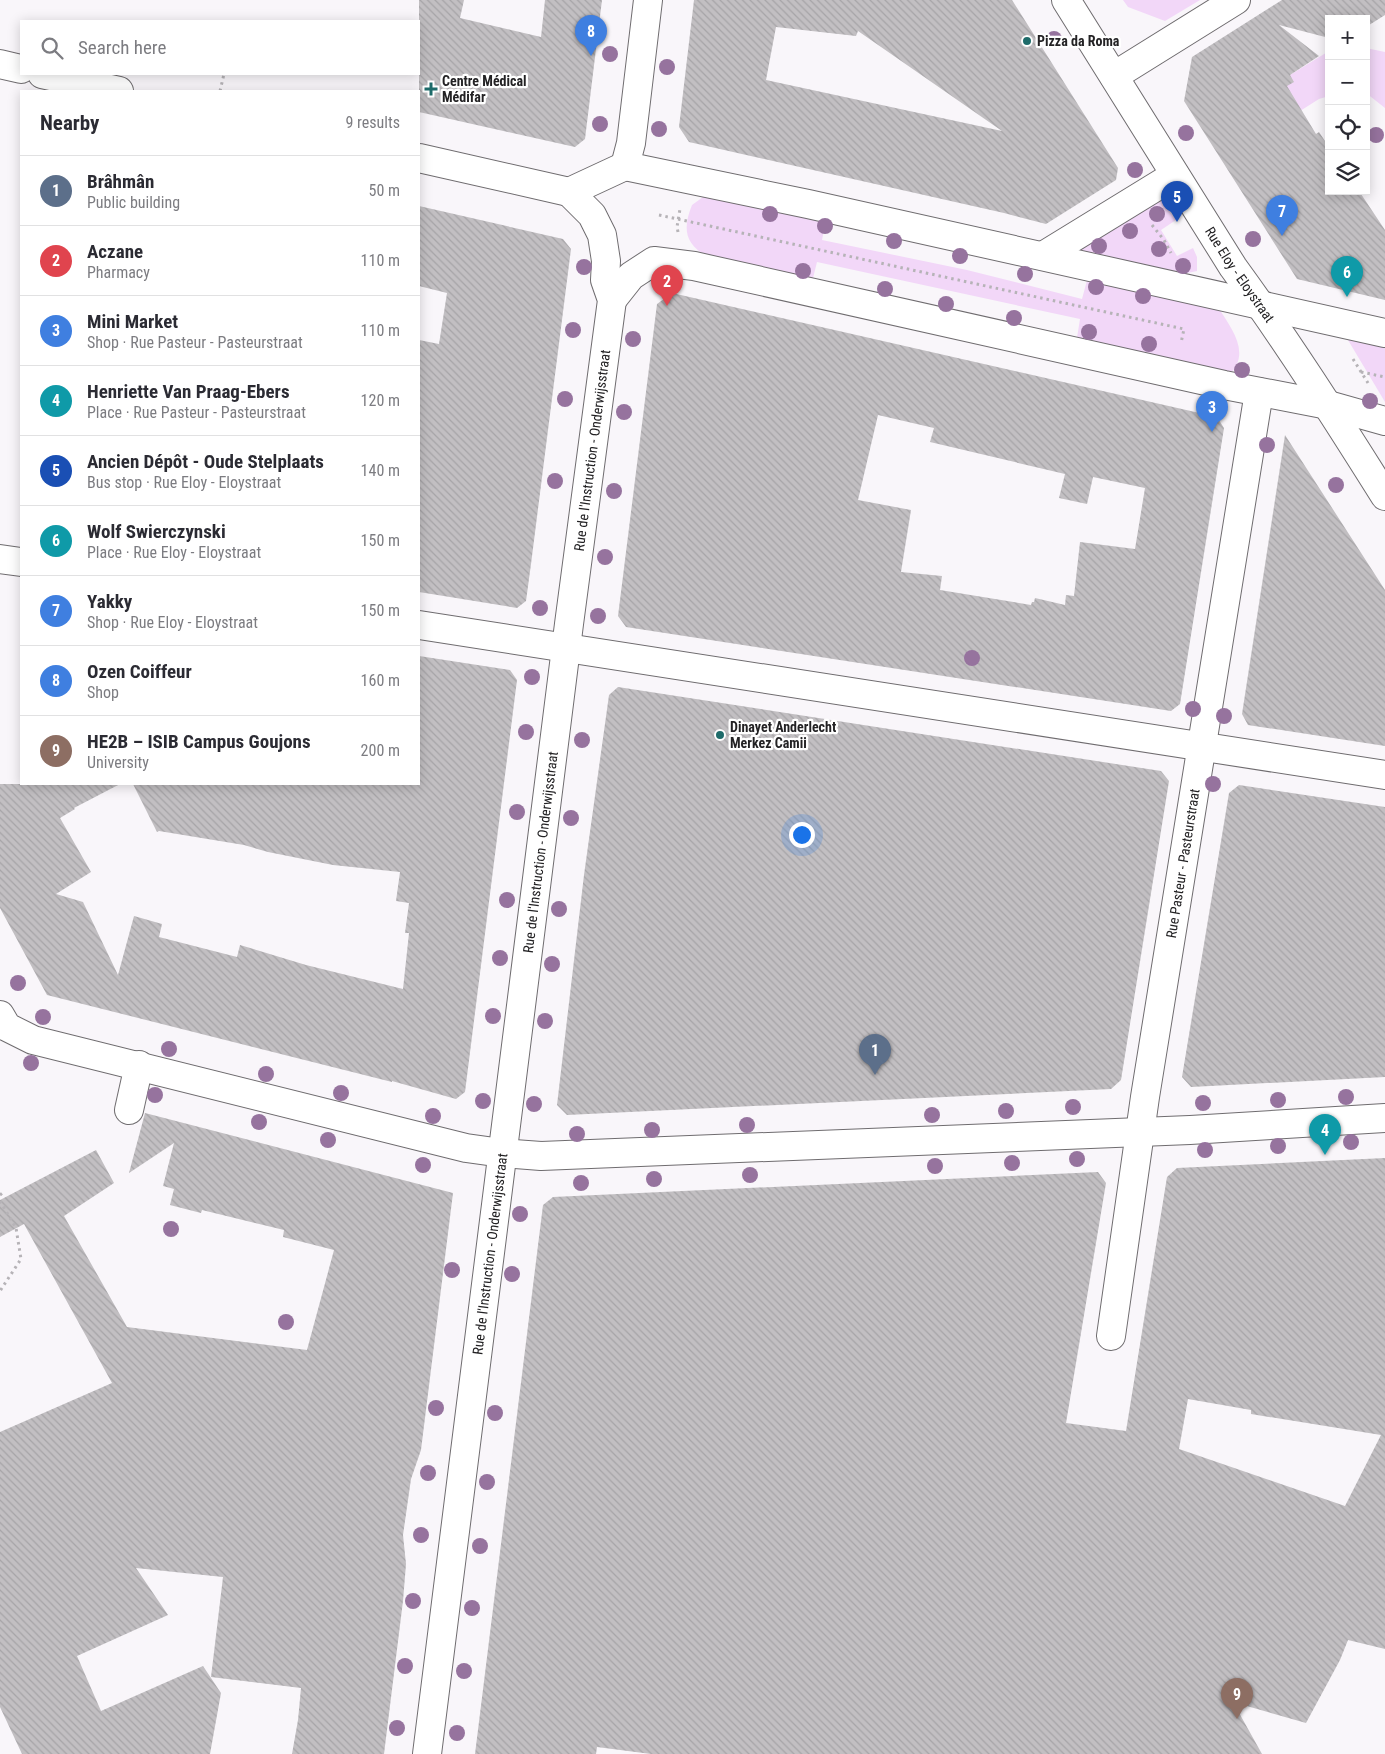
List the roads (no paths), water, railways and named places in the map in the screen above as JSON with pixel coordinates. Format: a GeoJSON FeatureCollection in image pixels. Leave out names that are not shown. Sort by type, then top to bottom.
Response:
{"type":"FeatureCollection","features":[{"type":"Feature","properties":{"kind":"street"},"geometry":{"type":"LineString","coordinates":[[625,166],[631,143],[648,0]]}},
{"type":"Feature","properties":{"kind":"street","name":"Rue Eloy - Eloystraat"},"geometry":{"type":"LineString","coordinates":[[1066,0],[1233,267],[1260,303],[1328,405],[1385,496]]}},
{"type":"Feature","properties":{"kind":"street"},"geometry":{"type":"LineString","coordinates":[[1114,76],[1236,0]]}},
{"type":"Feature","properties":{"kind":"street"},"geometry":{"type":"LineString","coordinates":[[0,64],[20,69]]}},
{"type":"Feature","properties":{"kind":"street"},"geometry":{"type":"LineString","coordinates":[[47,75],[114,90]]}},
{"type":"Feature","properties":{"kind":"street"},"geometry":{"type":"LineString","coordinates":[[420,158],[569,192],[625,166],[705,181],[1385,332]]}},
{"type":"Feature","properties":{"kind":"street"},"geometry":{"type":"LineString","coordinates":[[1043,256],[1175,175]]}},
{"type":"Feature","properties":{"kind":"street","name":"Rue de l'Instruction - Onderwijsstraat"},"geometry":{"type":"LineString","coordinates":[[428,1754],[502,1153],[612,300],[605,280],[606,261],[602,234],[592,215],[569,192]]}},
{"type":"Feature","properties":{"kind":"street"},"geometry":{"type":"LineString","coordinates":[[612,300],[630,276],[654,261],[694,266],[1259,392],[1328,405],[1385,421]]}},
{"type":"Feature","properties":{"kind":"street","name":"Rue Pasteur - Pasteurstraat"},"geometry":{"type":"LineString","coordinates":[[1111,1336],[1140,1132],[1259,392]]}},
{"type":"Feature","properties":{"kind":"street"},"geometry":{"type":"LineString","coordinates":[[0,559],[20,562]]}},
{"type":"Feature","properties":{"kind":"street"},"geometry":{"type":"LineString","coordinates":[[420,625],[1385,775]]}},
{"type":"Feature","properties":{"kind":"street"},"geometry":{"type":"LineString","coordinates":[[0,1015],[7,1027],[33,1040],[466,1148],[541,1156],[1140,1132],[1385,1118]]}},
{"type":"Feature","properties":{"kind":"street"},"geometry":{"type":"LineString","coordinates":[[129,1110],[138,1065]]}},
{"type":"Feature","properties":{"kind":"place","name":"Pizza da Roma"},"geometry":{"type":"Point","coordinates":[1027,41]}},
{"type":"Feature","properties":{"kind":"place","name":"Ozen Coiffeur"},"geometry":{"type":"Point","coordinates":[591,56]}},
{"type":"Feature","properties":{"kind":"place","name":"Centre Médical Médifar"},"geometry":{"type":"Point","coordinates":[431,89]}},
{"type":"Feature","properties":{"kind":"place","name":"Ancien Dépôt - Oude Stelplaats"},"geometry":{"type":"Point","coordinates":[1177,222]}},
{"type":"Feature","properties":{"kind":"place","name":"Yakky"},"geometry":{"type":"Point","coordinates":[1282,236]}},
{"type":"Feature","properties":{"kind":"place","name":"Wolf Swierczynski"},"geometry":{"type":"Point","coordinates":[1347,297]}},
{"type":"Feature","properties":{"kind":"place","name":"Aczane"},"geometry":{"type":"Point","coordinates":[667,306]}},
{"type":"Feature","properties":{"kind":"place","name":"Mini Market"},"geometry":{"type":"Point","coordinates":[1212,432]}},
{"type":"Feature","properties":{"kind":"place","name":"Dinayet Anderlecht Merkez Camii"},"geometry":{"type":"Point","coordinates":[720,735]}},
{"type":"Feature","properties":{"kind":"place","name":"Brâhmân"},"geometry":{"type":"Point","coordinates":[875,1075]}},
{"type":"Feature","properties":{"kind":"place","name":"Henriette Van Praag-Ebers"},"geometry":{"type":"Point","coordinates":[1325,1155]}},
{"type":"Feature","properties":{"kind":"place","name":"HE2B – ISIB Campus Goujons"},"geometry":{"type":"Point","coordinates":[1237,1719]}}]}
